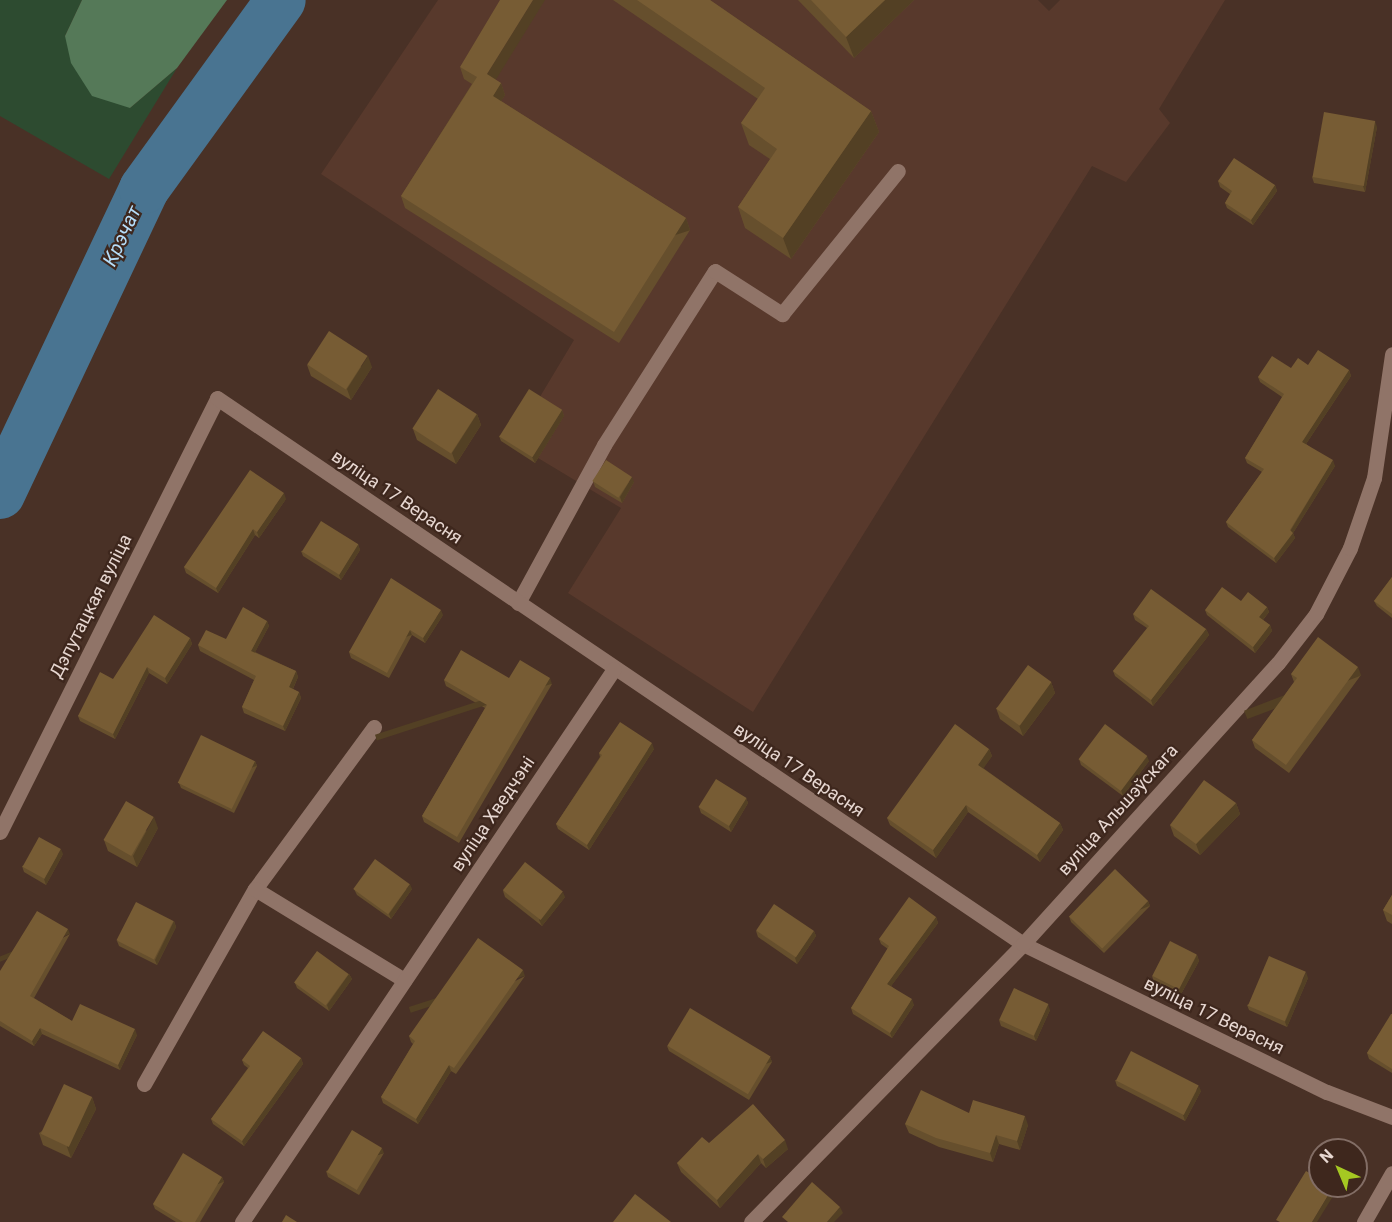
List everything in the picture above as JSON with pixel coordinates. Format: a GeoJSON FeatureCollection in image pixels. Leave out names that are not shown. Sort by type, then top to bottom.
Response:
{"type":"FeatureCollection","features":[{"type":"Feature","properties":{"kind":"street"},"geometry":{"type":"LineString","coordinates":[[518,603],[604,445],[715,271],[782,314],[898,171]]}},
{"type":"Feature","properties":{"kind":"street","name":"вуліца Альшэўскага"},"geometry":{"type":"LineString","coordinates":[[751,1222],[1023,945],[1278,663],[1316,614],[1350,548],[1374,478],[1392,354]]}},
{"type":"Feature","properties":{"kind":"street","name":"вуліца 17 Верасня"},"geometry":{"type":"LineString","coordinates":[[217,398],[1023,945],[1327,1092],[1392,1117]]}},
{"type":"Feature","properties":{"kind":"street","name":"Дэпутацкая вуліца"},"geometry":{"type":"LineString","coordinates":[[0,832],[217,398]]}},
{"type":"Feature","properties":{"kind":"street","name":"вуліца Хведчэні"},"geometry":{"type":"LineString","coordinates":[[242,1222],[614,669]]}},
{"type":"Feature","properties":{"kind":"street"},"geometry":{"type":"LineString","coordinates":[[144,1084],[255,889],[374,727]]}},
{"type":"Feature","properties":{"kind":"street"},"geometry":{"type":"LineString","coordinates":[[255,889],[404,980]]}},
{"type":"Feature","properties":{"kind":"street"},"geometry":{"type":"LineString","coordinates":[[1364,1222],[1392,1173]]}},
{"type":"Feature","properties":{"kind":"shaded area"},"geometry":{"type":"Polygon","coordinates":[[[438,0],[1038,0],[1049,11],[1060,0],[1225,0],[1159,109],[1170,123],[1126,182],[1092,166],[753,712],[568,593],[621,508],[538,458],[564,416],[538,400],[574,340],[321,174],[438,0]]]}},
{"type":"Feature","properties":{"kind":"green space"},"geometry":{"type":"Polygon","coordinates":[[[0,0],[82,0],[65,36],[130,108],[177,68],[109,179],[0,116],[0,0]]]}},
{"type":"Feature","properties":{"kind":"green space"},"geometry":{"type":"Polygon","coordinates":[[[82,0],[227,0],[177,68],[130,108],[92,96],[71,63],[65,36],[82,0]]]}},
{"type":"Feature","properties":{"kind":"building"},"geometry":{"type":"Polygon","coordinates":[[[500,0],[533,0],[487,74],[501,83],[493,96],[686,218],[614,332],[401,196],[477,77],[460,67],[500,0]]]}},
{"type":"Feature","properties":{"kind":"building"},"geometry":{"type":"Polygon","coordinates":[[[637,0],[710,0],[871,111],[783,238],[738,207],[777,149],[741,123],[765,88],[637,0]]]}},
{"type":"Feature","properties":{"kind":"building"},"geometry":{"type":"Polygon","coordinates":[[[811,0],[885,0],[846,37],[811,0]]]}},
{"type":"Feature","properties":{"kind":"building"},"geometry":{"type":"Polygon","coordinates":[[[1324,112],[1375,121],[1364,186],[1313,177],[1324,112]]]}},
{"type":"Feature","properties":{"kind":"building"},"geometry":{"type":"Polygon","coordinates":[[[1234,158],[1275,185],[1251,220],[1225,203],[1232,191],[1218,181],[1234,158]]]}},
{"type":"Feature","properties":{"kind":"building"},"geometry":{"type":"Polygon","coordinates":[[[329,331],[368,356],[346,390],[307,365],[329,331]]]}},
{"type":"Feature","properties":{"kind":"building"},"geometry":{"type":"Polygon","coordinates":[[[1318,350],[1349,370],[1302,442],[1333,460],[1290,530],[1293,533],[1274,558],[1226,522],[1264,469],[1245,458],[1284,394],[1258,377],[1272,356],[1291,368],[1298,358],[1308,365],[1318,350]]]}},
{"type":"Feature","properties":{"kind":"building"},"geometry":{"type":"Polygon","coordinates":[[[438,389],[477,414],[451,453],[412,428],[438,389]]]}},
{"type":"Feature","properties":{"kind":"building"},"geometry":{"type":"Polygon","coordinates":[[[529,389],[562,410],[532,457],[499,436],[529,389]]]}},
{"type":"Feature","properties":{"kind":"building"},"geometry":{"type":"Polygon","coordinates":[[[606,460],[632,477],[618,498],[592,481],[606,460]]]}},
{"type":"Feature","properties":{"kind":"building"},"geometry":{"type":"Polygon","coordinates":[[[250,470],[284,493],[257,532],[253,529],[216,588],[184,567],[250,470]]]}},
{"type":"Feature","properties":{"kind":"building"},"geometry":{"type":"Polygon","coordinates":[[[321,521],[358,544],[339,575],[302,552],[321,521]]]}},
{"type":"Feature","properties":{"kind":"building"},"geometry":{"type":"Polygon","coordinates":[[[1392,577],[1392,614],[1374,601],[1392,577]]]}},
{"type":"Feature","properties":{"kind":"building"},"geometry":{"type":"Polygon","coordinates":[[[391,578],[441,610],[423,638],[410,630],[387,673],[349,652],[391,578]]]}},
{"type":"Feature","properties":{"kind":"building"},"geometry":{"type":"Polygon","coordinates":[[[1222,587],[1241,601],[1248,592],[1267,607],[1259,617],[1270,625],[1253,647],[1205,610],[1222,587]]]}},
{"type":"Feature","properties":{"kind":"building"},"geometry":{"type":"Polygon","coordinates":[[[1151,589],[1206,629],[1151,700],[1113,671],[1149,626],[1133,614],[1151,589]]]}},
{"type":"Feature","properties":{"kind":"building"},"geometry":{"type":"Polygon","coordinates":[[[243,607],[267,621],[251,651],[296,671],[289,687],[299,692],[283,726],[242,707],[256,676],[198,645],[206,630],[226,639],[243,607]]]}},
{"type":"Feature","properties":{"kind":"building"},"geometry":{"type":"Polygon","coordinates":[[[154,615],[190,638],[165,678],[147,667],[113,734],[78,716],[100,672],[113,679],[154,615]]]}},
{"type":"Feature","properties":{"kind":"building"},"geometry":{"type":"Polygon","coordinates":[[[1318,637],[1358,667],[1286,765],[1252,740],[1297,678],[1291,674],[1318,637]]]}},
{"type":"Feature","properties":{"kind":"building"},"geometry":{"type":"Polygon","coordinates":[[[461,650],[509,678],[520,660],[550,678],[457,837],[422,816],[487,705],[444,680],[461,650]]]}},
{"type":"Feature","properties":{"kind":"building"},"geometry":{"type":"Polygon","coordinates":[[[1028,665],[1051,682],[1020,726],[996,709],[1028,665]]]}},
{"type":"Feature","properties":{"kind":"building"},"geometry":{"type":"Polygon","coordinates":[[[620,722],[652,743],[587,845],[556,824],[602,755],[599,753],[620,722]]]}},
{"type":"Feature","properties":{"kind":"building"},"geometry":{"type":"Polygon","coordinates":[[[955,724],[989,749],[978,765],[1060,823],[1037,855],[966,805],[933,850],[887,818],[955,724]]]}},
{"type":"Feature","properties":{"kind":"building"},"geometry":{"type":"Polygon","coordinates":[[[1105,724],[1147,756],[1121,791],[1079,759],[1105,724]]]}},
{"type":"Feature","properties":{"kind":"building"},"geometry":{"type":"Polygon","coordinates":[[[201,735],[255,761],[232,809],[178,783],[201,735]]]}},
{"type":"Feature","properties":{"kind":"building"},"geometry":{"type":"Polygon","coordinates":[[[716,779],[747,798],[729,826],[699,807],[716,779]]]}},
{"type":"Feature","properties":{"kind":"building"},"geometry":{"type":"Polygon","coordinates":[[[1204,780],[1236,803],[1196,844],[1170,825],[1204,780]]]}},
{"type":"Feature","properties":{"kind":"building"},"geometry":{"type":"Polygon","coordinates":[[[126,801],[154,817],[131,856],[104,840],[126,801]]]}},
{"type":"Feature","properties":{"kind":"building"},"geometry":{"type":"Polygon","coordinates":[[[39,837],[61,849],[44,879],[23,867],[39,837]]]}},
{"type":"Feature","properties":{"kind":"building"},"geometry":{"type":"Polygon","coordinates":[[[375,859],[410,884],[388,914],[353,889],[375,859]]]}},
{"type":"Feature","properties":{"kind":"building"},"geometry":{"type":"Polygon","coordinates":[[[525,862],[563,892],[541,920],[503,890],[525,862]]]}},
{"type":"Feature","properties":{"kind":"building"},"geometry":{"type":"Polygon","coordinates":[[[1115,869],[1148,901],[1102,948],[1069,916],[1115,869]]]}},
{"type":"Feature","properties":{"kind":"building"},"geometry":{"type":"Polygon","coordinates":[[[1392,895],[1392,915],[1383,910],[1392,895]]]}},
{"type":"Feature","properties":{"kind":"building"},"geometry":{"type":"Polygon","coordinates":[[[909,897],[936,917],[887,984],[912,999],[890,1033],[851,1008],[889,946],[879,939],[909,897]]]}},
{"type":"Feature","properties":{"kind":"building"},"geometry":{"type":"Polygon","coordinates":[[[136,902],[173,921],[154,959],[116,940],[136,902]]]}},
{"type":"Feature","properties":{"kind":"building"},"geometry":{"type":"Polygon","coordinates":[[[774,904],[814,931],[796,957],[756,931],[774,904]]]}},
{"type":"Feature","properties":{"kind":"building"},"geometry":{"type":"Polygon","coordinates":[[[37,911],[68,929],[30,996],[72,1021],[80,1004],[135,1029],[118,1065],[40,1028],[32,1041],[0,1021],[0,971],[37,911]]]}},
{"type":"Feature","properties":{"kind":"building"},"geometry":{"type":"Polygon","coordinates":[[[478,938],[523,970],[454,1068],[449,1065],[416,1119],[381,1097],[415,1041],[409,1036],[478,938]]]}},
{"type":"Feature","properties":{"kind":"building"},"geometry":{"type":"Polygon","coordinates":[[[1170,941],[1197,955],[1179,989],[1152,976],[1170,941]]]}},
{"type":"Feature","properties":{"kind":"building"},"geometry":{"type":"Polygon","coordinates":[[[317,951],[349,974],[326,1005],[294,983],[317,951]]]}},
{"type":"Feature","properties":{"kind":"building"},"geometry":{"type":"Polygon","coordinates":[[[1269,956],[1306,972],[1285,1021],[1248,1006],[1269,956]]]}},
{"type":"Feature","properties":{"kind":"building"},"geometry":{"type":"Polygon","coordinates":[[[1014,988],[1048,1004],[1034,1036],[999,1020],[1014,988]]]}},
{"type":"Feature","properties":{"kind":"building"},"geometry":{"type":"Polygon","coordinates":[[[690,1008],[771,1056],[748,1094],[667,1046],[690,1008]]]}},
{"type":"Feature","properties":{"kind":"building"},"geometry":{"type":"Polygon","coordinates":[[[1392,1014],[1392,1069],[1367,1053],[1392,1014]]]}},
{"type":"Feature","properties":{"kind":"building"},"geometry":{"type":"Polygon","coordinates":[[[263,1031],[301,1058],[242,1141],[211,1119],[250,1066],[242,1060],[263,1031]]]}},
{"type":"Feature","properties":{"kind":"building"},"geometry":{"type":"Polygon","coordinates":[[[1131,1051],[1199,1086],[1184,1115],[1116,1080],[1131,1051]]]}},
{"type":"Feature","properties":{"kind":"building"},"geometry":{"type":"Polygon","coordinates":[[[64,1084],[92,1097],[69,1147],[41,1134],[64,1084]]]}},
{"type":"Feature","properties":{"kind":"building"},"geometry":{"type":"Polygon","coordinates":[[[921,1090],[969,1113],[973,1100],[1025,1116],[1017,1141],[996,1135],[990,1153],[936,1138],[905,1124],[921,1090]]]}},
{"type":"Feature","properties":{"kind":"building"},"geometry":{"type":"Polygon","coordinates":[[[753,1104],[785,1140],[763,1159],[758,1154],[717,1200],[677,1163],[702,1137],[709,1143],[753,1104]]]}},
{"type":"Feature","properties":{"kind":"building"},"geometry":{"type":"Polygon","coordinates":[[[352,1130],[382,1148],[357,1190],[327,1172],[352,1130]]]}},
{"type":"Feature","properties":{"kind":"building"},"geometry":{"type":"Polygon","coordinates":[[[183,1153],[222,1177],[195,1222],[183,1222],[153,1204],[183,1153]]]}},
{"type":"Feature","properties":{"kind":"building"},"geometry":{"type":"Polygon","coordinates":[[[1306,1171],[1308,1172],[1308,1198],[1326,1198],[1312,1222],[1276,1220],[1306,1171]]]}},
{"type":"Feature","properties":{"kind":"building"},"geometry":{"type":"Polygon","coordinates":[[[812,1182],[840,1207],[827,1222],[788,1222],[782,1217],[812,1182]]]}},
{"type":"Feature","properties":{"kind":"building"},"geometry":{"type":"Polygon","coordinates":[[[635,1194],[671,1222],[613,1222],[635,1194]]]}},
{"type":"Feature","properties":{"kind":"building"},"geometry":{"type":"Polygon","coordinates":[[[286,1215],[297,1222],[282,1222],[286,1215]]]}},
{"type":"Feature","properties":{"kind":"waterway","name":"Крэчат"},"geometry":{"type":"LineString","coordinates":[[0,494],[144,189],[281,0]]}}]}
